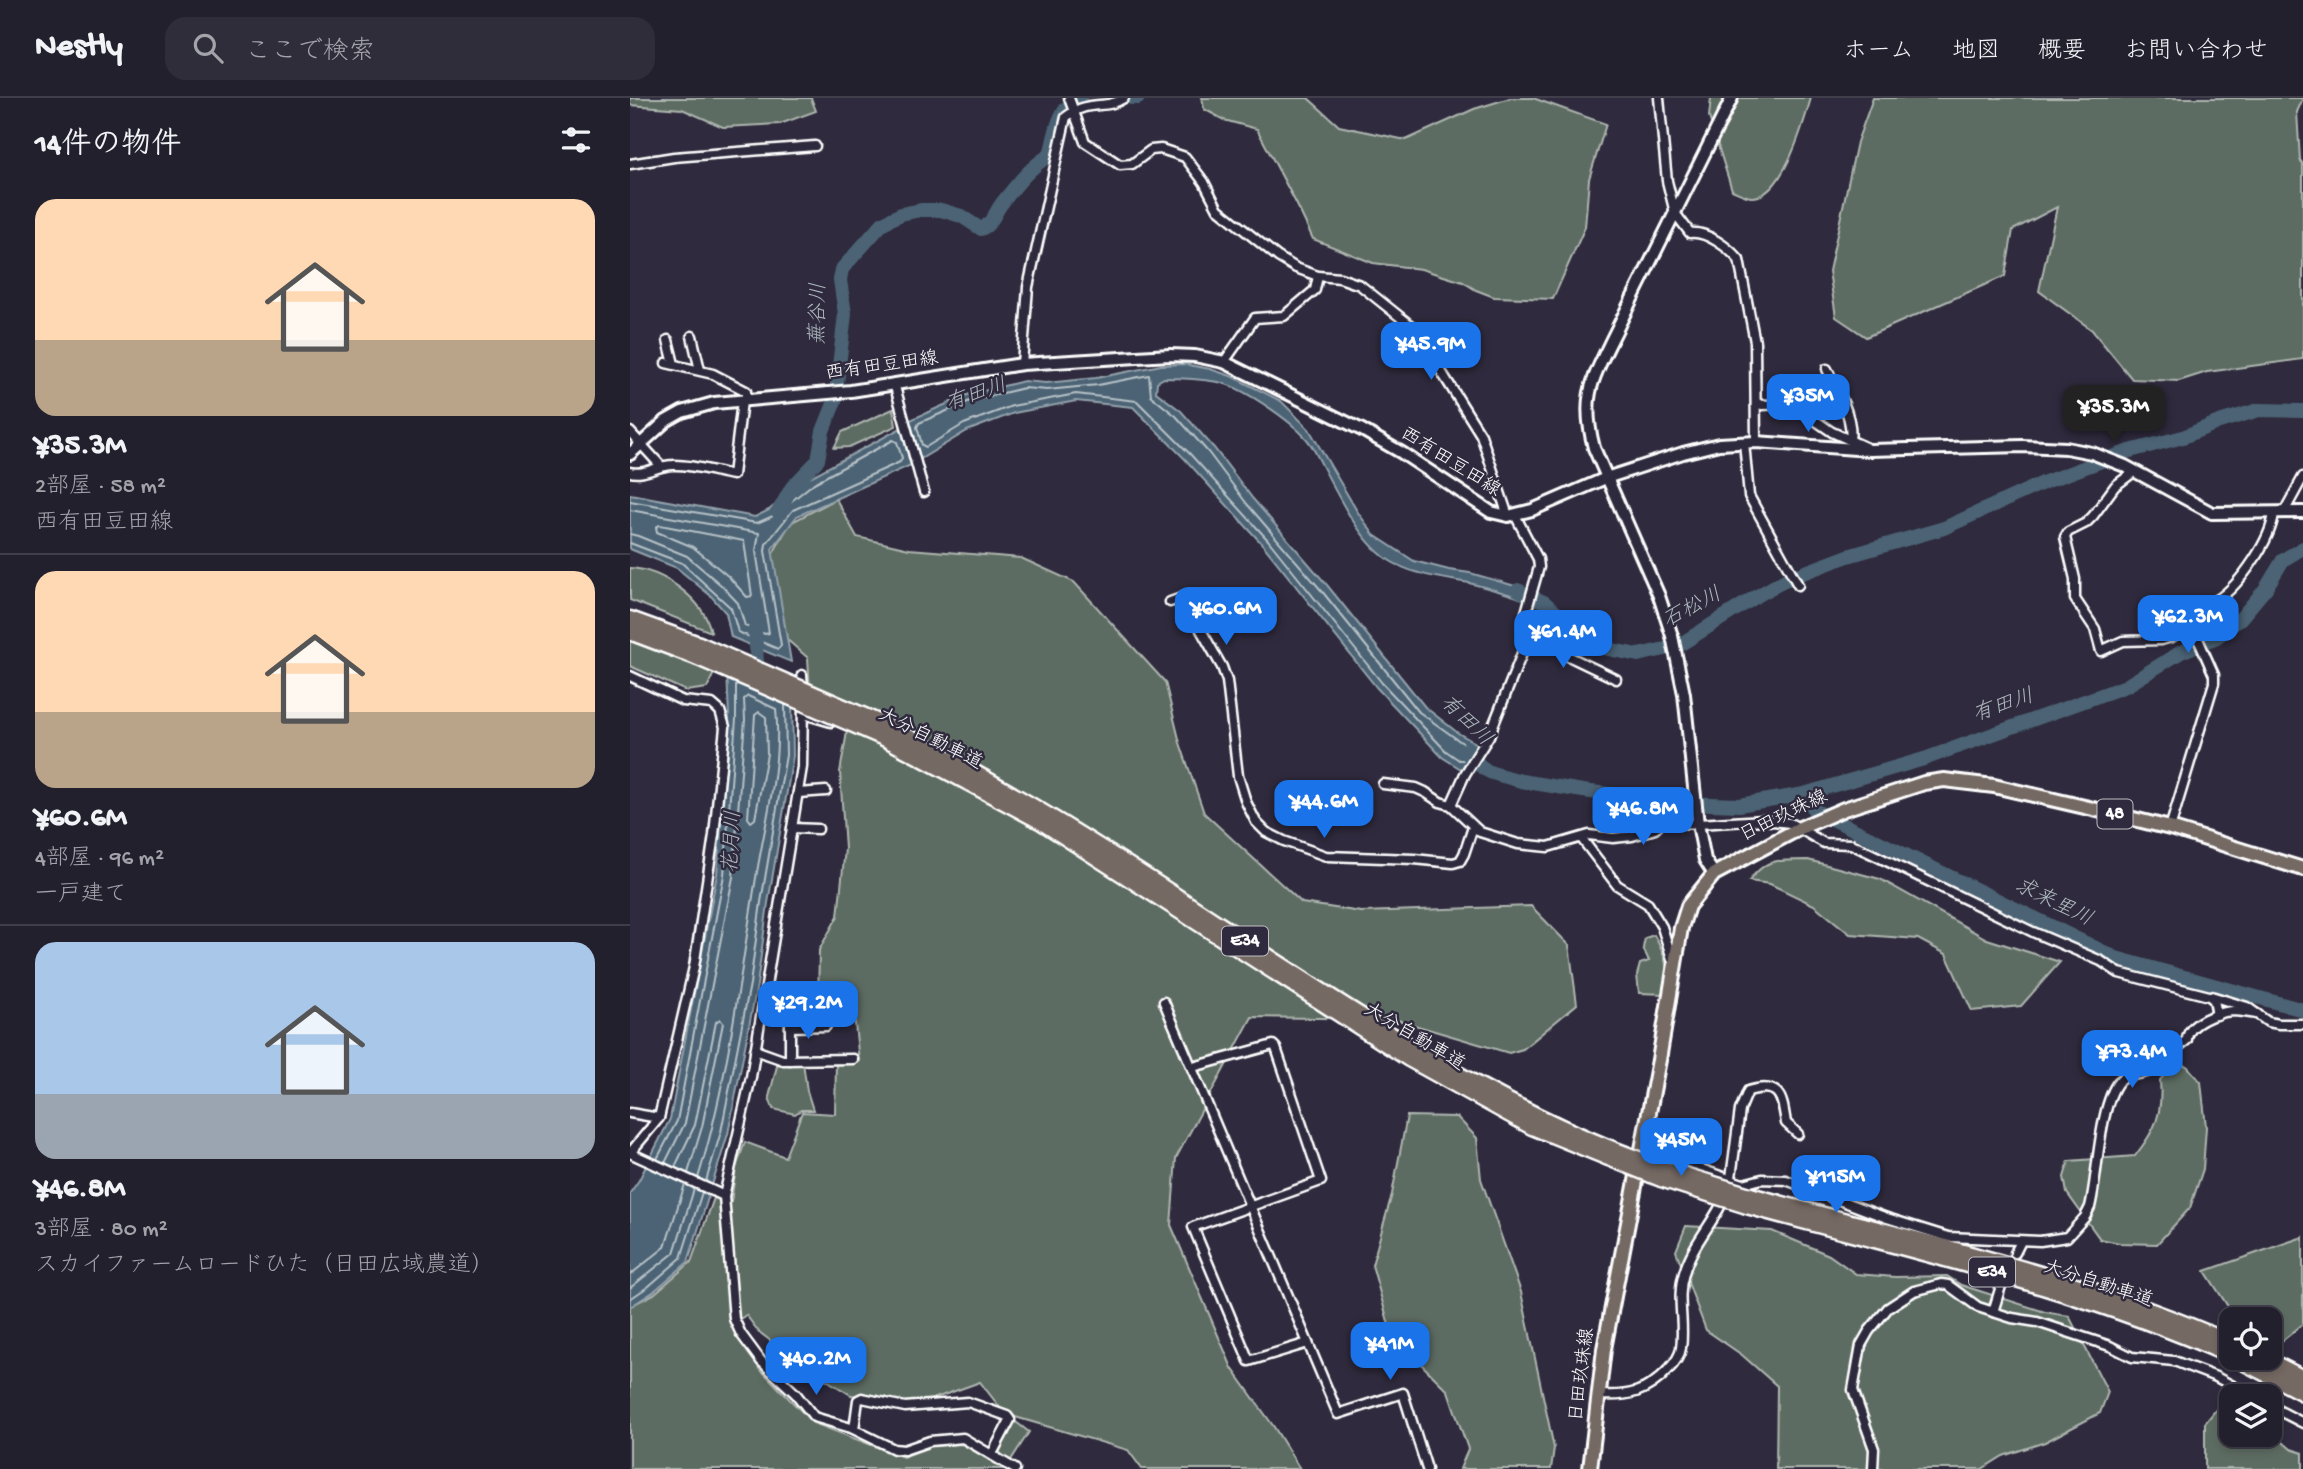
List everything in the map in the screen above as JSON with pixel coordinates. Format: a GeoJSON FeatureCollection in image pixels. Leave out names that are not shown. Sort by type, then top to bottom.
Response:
{"type":"FeatureCollection","features":[{"type":"Feature","properties":{"kind":"highway","name":"大分自動車道"},"geometry":{"type":"LineString","coordinates":[[630,619],[698,651],[950,757],[1073,828],[1322,992],[1416,1049],[1608,1153],[1665,1169],[1749,1201],[2072,1295],[2175,1331],[2219,1351]]}},
{"type":"Feature","properties":{"kind":"highway","name":"大分自動車道"},"geometry":{"type":"LineString","coordinates":[[630,632],[698,651]]}},
{"type":"Feature","properties":{"kind":"highway","name":"大分自動車道"},"geometry":{"type":"LineString","coordinates":[[1749,1201],[2075,1283],[2179,1320],[2219,1338]]}},
{"type":"Feature","properties":{"kind":"highway"},"geometry":{"type":"LineString","coordinates":[[2282,1367],[2303,1378]]}},
{"type":"Feature","properties":{"kind":"highway","name":"大分自動車道"},"geometry":{"type":"LineString","coordinates":[[2259,1370],[2303,1392]]}},
{"type":"Feature","properties":{"kind":"main road"},"geometry":{"type":"LineString","coordinates":[[1714,874],[1705,860],[1698,824],[1684,694],[1672,636],[1659,596],[1594,448],[1587,423],[1588,397],[1594,376],[1732,98]]}},
{"type":"Feature","properties":{"kind":"main road","name":"西有田豆田線"},"geometry":{"type":"LineString","coordinates":[[630,454],[666,421],[681,412],[714,403],[850,391],[1021,365],[1170,355],[1195,356],[1224,362],[1362,430],[1402,453],[1484,508],[1512,516],[1606,478],[1683,453],[1719,444],[1744,442],[1870,450],[2023,446],[2066,448],[2092,453],[2130,468],[2212,513],[2303,512]]}},
{"type":"Feature","properties":{"kind":"main road","name":"日田玖珠線"},"geometry":{"type":"LineString","coordinates":[[1590,1469],[1604,1349],[1681,928],[1688,905],[1714,874],[1814,822],[1882,795],[1944,780],[1994,786],[2170,828],[2303,869]]}},
{"type":"Feature","properties":{"kind":"street"},"geometry":{"type":"LineString","coordinates":[[1659,98],[1667,181],[1675,213],[1690,233],[1697,232],[1731,250],[1739,260],[1755,342],[1756,442]]}},
{"type":"Feature","properties":{"kind":"street"},"geometry":{"type":"LineString","coordinates":[[1071,103],[1116,103],[1123,99]]}},
{"type":"Feature","properties":{"kind":"street"},"geometry":{"type":"LineString","coordinates":[[1071,103],[1085,142],[1120,165],[1132,164],[1151,150],[1161,149],[1185,157],[1204,182],[1217,209],[1278,257],[1296,268],[1318,276],[1340,278],[1360,285],[1414,328],[1482,435],[1512,516],[1538,559],[1539,567],[1527,605],[1525,646],[1489,736],[1465,774],[1451,805]]}},
{"type":"Feature","properties":{"kind":"street"},"geometry":{"type":"LineString","coordinates":[[1021,365],[1028,287],[1071,103]]}},
{"type":"Feature","properties":{"kind":"street"},"geometry":{"type":"LineString","coordinates":[[630,164],[674,157],[815,146]]}},
{"type":"Feature","properties":{"kind":"street"},"geometry":{"type":"LineString","coordinates":[[1224,362],[1255,318],[1284,316],[1315,290],[1318,276]]}},
{"type":"Feature","properties":{"kind":"street"},"geometry":{"type":"LineString","coordinates":[[692,336],[700,370]]}},
{"type":"Feature","properties":{"kind":"street"},"geometry":{"type":"LineString","coordinates":[[630,472],[635,474],[677,464],[733,475],[746,391],[713,374],[670,364],[668,341]]}},
{"type":"Feature","properties":{"kind":"street"},"geometry":{"type":"LineString","coordinates":[[1827,369],[1850,419],[1850,441]]}},
{"type":"Feature","properties":{"kind":"street"},"geometry":{"type":"LineString","coordinates":[[894,383],[924,492]]}},
{"type":"Feature","properties":{"kind":"street"},"geometry":{"type":"LineString","coordinates":[[1757,402],[1762,405],[1787,404],[1796,407],[1832,432],[1870,450]]}},
{"type":"Feature","properties":{"kind":"street"},"geometry":{"type":"LineString","coordinates":[[630,432],[661,466]]}},
{"type":"Feature","properties":{"kind":"street"},"geometry":{"type":"LineString","coordinates":[[1744,442],[1749,496],[1798,585]]}},
{"type":"Feature","properties":{"kind":"street"},"geometry":{"type":"LineString","coordinates":[[2130,468],[2093,516],[2086,523],[2068,532],[2065,537],[2075,579],[2075,599],[2095,629],[2101,651],[2123,641],[2172,637],[2191,626]]}},
{"type":"Feature","properties":{"kind":"street"},"geometry":{"type":"LineString","coordinates":[[2170,828],[2214,683],[2214,676],[2187,614],[2218,599],[2238,583],[2303,477]]}},
{"type":"Feature","properties":{"kind":"street"},"geometry":{"type":"LineString","coordinates":[[1170,602],[1184,597],[1191,598],[1201,630],[1222,667],[1227,681],[1238,776],[1256,822],[1266,832],[1326,856],[1454,863],[1460,861],[1464,854],[1473,827]]}},
{"type":"Feature","properties":{"kind":"street"},"geometry":{"type":"LineString","coordinates":[[1525,635],[1554,637],[1567,644],[1566,655],[1616,679]]}},
{"type":"Feature","properties":{"kind":"street"},"geometry":{"type":"LineString","coordinates":[[802,675],[802,767],[751,1077],[724,1196],[733,1319],[761,1361],[796,1394],[814,1417],[854,1429],[894,1449],[904,1450],[930,1441],[963,1438],[1015,1469]]}},
{"type":"Feature","properties":{"kind":"street"},"geometry":{"type":"LineString","coordinates":[[630,676],[682,701],[712,704],[720,711],[725,727],[705,905],[694,968],[659,1118],[630,1153],[724,1196]]}},
{"type":"Feature","properties":{"kind":"street"},"geometry":{"type":"LineString","coordinates":[[804,714],[834,722]]}},
{"type":"Feature","properties":{"kind":"street"},"geometry":{"type":"LineString","coordinates":[[1382,785],[1416,789],[1451,805],[1473,827],[1518,844],[1548,847],[1589,835],[1613,838],[1632,836],[1655,829],[1662,822],[1790,822],[1824,843],[1851,844],[2033,932],[2101,961],[2119,973],[2247,1007],[2268,1021],[2303,1024]]}},
{"type":"Feature","properties":{"kind":"street"},"geometry":{"type":"LineString","coordinates":[[798,793],[826,792]]}},
{"type":"Feature","properties":{"kind":"street"},"geometry":{"type":"LineString","coordinates":[[792,828],[818,829]]}},
{"type":"Feature","properties":{"kind":"street"},"geometry":{"type":"LineString","coordinates":[[1582,839],[1618,885],[1648,904],[1662,927],[1675,967]]}},
{"type":"Feature","properties":{"kind":"street"},"geometry":{"type":"LineString","coordinates":[[2208,996],[2214,1000],[2217,1015]]}},
{"type":"Feature","properties":{"kind":"street"},"geometry":{"type":"LineString","coordinates":[[1164,1002],[1338,1414],[1403,1393],[1427,1469]]}},
{"type":"Feature","properties":{"kind":"street"},"geometry":{"type":"LineString","coordinates":[[1642,1148],[1743,1184],[1762,1180],[1786,1180],[1887,1219],[1948,1237],[2021,1241],[2067,1237],[2090,1208],[2095,1188],[2098,1152],[2112,1091],[2122,1078],[2151,1070],[2187,1040],[2192,1028],[2217,1015],[2232,1011],[2257,1014]]}},
{"type":"Feature","properties":{"kind":"street"},"geometry":{"type":"LineString","coordinates":[[790,1060],[790,1022],[826,1026]]}},
{"type":"Feature","properties":{"kind":"street"},"geometry":{"type":"LineString","coordinates":[[1192,1067],[1273,1045],[1276,1048],[1321,1181],[1193,1227],[1249,1362],[1308,1343]]}},
{"type":"Feature","properties":{"kind":"street"},"geometry":{"type":"LineString","coordinates":[[755,1050],[783,1060],[853,1059]]}},
{"type":"Feature","properties":{"kind":"street"},"geometry":{"type":"LineString","coordinates":[[1600,1395],[1621,1396],[1649,1388],[1680,1355],[1682,1345],[1679,1294],[1682,1277],[1694,1246],[1716,1217],[1731,1180],[1740,1110],[1748,1091],[1775,1091],[1784,1104],[1786,1123],[1798,1134]]}},
{"type":"Feature","properties":{"kind":"street"},"geometry":{"type":"LineString","coordinates":[[630,1113],[659,1118]]}},
{"type":"Feature","properties":{"kind":"street"},"geometry":{"type":"LineString","coordinates":[[2015,1253],[2021,1241]]}},
{"type":"Feature","properties":{"kind":"street"},"geometry":{"type":"LineString","coordinates":[[1873,1469],[1874,1449],[1853,1390],[1861,1345],[1880,1315],[1896,1302],[1914,1291],[1941,1284],[1948,1285],[1978,1307],[2012,1318],[2037,1322],[2110,1346],[2132,1357],[2174,1361],[2229,1384]]}},
{"type":"Feature","properties":{"kind":"street"},"geometry":{"type":"LineString","coordinates":[[1993,1312],[2001,1286]]}},
{"type":"Feature","properties":{"kind":"street"},"geometry":{"type":"LineString","coordinates":[[854,1429],[858,1400],[862,1398],[905,1407],[968,1402],[1007,1416],[1010,1420],[992,1454]]}},
{"type":"Feature","properties":{"kind":"street"},"geometry":{"type":"LineString","coordinates":[[2282,1412],[2303,1423]]}},
{"type":"Feature","properties":{"kind":"green space"},"geometry":{"type":"Polygon","coordinates":[[[630,98],[811,98],[816,111],[780,124],[723,127],[682,109],[630,105],[630,98]]]}},
{"type":"Feature","properties":{"kind":"green space"},"geometry":{"type":"Polygon","coordinates":[[[1202,98],[1308,98],[1339,126],[1406,140],[1474,109],[1510,98],[1533,98],[1606,124],[1589,179],[1585,227],[1553,299],[1494,297],[1463,282],[1421,269],[1373,263],[1313,239],[1257,129],[1224,120],[1204,109],[1202,98]]]}},
{"type":"Feature","properties":{"kind":"green space"},"geometry":{"type":"Polygon","coordinates":[[[1711,98],[1811,98],[1790,157],[1773,185],[1763,194],[1750,197],[1732,190],[1709,117],[1711,98]]]}},
{"type":"Feature","properties":{"kind":"green space"},"geometry":{"type":"Polygon","coordinates":[[[1873,98],[2303,98],[2297,112],[2300,160],[2303,164],[2303,359],[2207,372],[2179,381],[2132,379],[2092,330],[2039,291],[2057,207],[2013,230],[2005,276],[1866,337],[1836,317],[1829,271],[1857,142],[1873,98]]]}},
{"type":"Feature","properties":{"kind":"green space"},"geometry":{"type":"Polygon","coordinates":[[[893,409],[896,426],[849,447],[834,448],[842,432],[893,409]]]}},
{"type":"Feature","properties":{"kind":"green space"},"geometry":{"type":"Polygon","coordinates":[[[836,499],[857,537],[909,549],[1021,558],[1074,582],[1165,682],[1180,743],[1204,813],[1302,903],[1361,912],[1531,906],[1569,945],[1577,1004],[1523,1049],[1509,1053],[1394,1019],[1252,1017],[1176,1158],[1171,1225],[1232,1368],[1300,1469],[1142,1469],[1128,1450],[1005,1414],[980,1382],[919,1404],[851,1395],[804,1366],[759,1332],[746,1315],[731,1325],[759,1368],[813,1423],[903,1457],[931,1446],[961,1444],[1006,1469],[630,1469],[630,1306],[654,1294],[691,1262],[714,1198],[731,1202],[736,1168],[745,1142],[785,1157],[802,1112],[835,1114],[836,1063],[859,1061],[853,1006],[818,1005],[819,950],[838,916],[845,849],[840,772],[848,726],[811,709],[808,658],[776,630],[767,564],[790,523],[836,499]]]}},
{"type":"Feature","properties":{"kind":"green space"},"geometry":{"type":"Polygon","coordinates":[[[630,568],[656,574],[680,588],[700,608],[711,632],[630,600],[630,568]]]}},
{"type":"Feature","properties":{"kind":"green space"},"geometry":{"type":"Polygon","coordinates":[[[630,630],[716,660],[707,688],[686,691],[630,666],[630,630]]]}},
{"type":"Feature","properties":{"kind":"green space"},"geometry":{"type":"Polygon","coordinates":[[[1781,860],[1808,860],[1880,879],[1987,939],[2060,962],[2021,1006],[1972,1011],[1946,954],[1918,939],[1850,934],[1814,905],[1770,884],[1749,881],[1768,864],[1781,860]]]}},
{"type":"Feature","properties":{"kind":"green space"},"geometry":{"type":"Polygon","coordinates":[[[1654,935],[1666,964],[1665,994],[1639,993],[1637,975],[1640,964],[1649,961],[1643,948],[1645,938],[1654,935]]]}},
{"type":"Feature","properties":{"kind":"green space"},"geometry":{"type":"Polygon","coordinates":[[[778,1062],[803,1062],[813,1110],[801,1110],[795,1114],[773,1109],[769,1097],[778,1062]]]}},
{"type":"Feature","properties":{"kind":"green space"},"geometry":{"type":"Polygon","coordinates":[[[2176,1062],[2187,1066],[2201,1082],[2206,1127],[2203,1169],[2190,1208],[2157,1244],[2119,1243],[2100,1239],[2067,1193],[2064,1177],[2069,1161],[2135,1156],[2148,1138],[2159,1112],[2160,1080],[2176,1062]]]}},
{"type":"Feature","properties":{"kind":"green space"},"geometry":{"type":"Polygon","coordinates":[[[1407,1116],[1457,1117],[1477,1138],[1481,1179],[1521,1292],[1554,1448],[1551,1469],[1460,1469],[1468,1449],[1448,1391],[1417,1360],[1389,1325],[1372,1265],[1392,1194],[1407,1116]]]}},
{"type":"Feature","properties":{"kind":"green space"},"geometry":{"type":"Polygon","coordinates":[[[1686,1226],[1772,1231],[1829,1255],[1856,1274],[1895,1277],[1947,1276],[1961,1285],[2045,1312],[2069,1316],[2108,1392],[2100,1413],[2045,1442],[2003,1456],[1982,1469],[1776,1469],[1777,1386],[1742,1355],[1706,1330],[1676,1251],[1686,1226]]]}},
{"type":"Feature","properties":{"kind":"green space"},"geometry":{"type":"Polygon","coordinates":[[[2303,1237],[2303,1324],[2282,1341],[2282,1307],[2228,1307],[2205,1271],[2303,1237]]]}},
{"type":"Feature","properties":{"kind":"green space"},"geometry":{"type":"Polygon","coordinates":[[[2219,1407],[2219,1447],[2282,1447],[2282,1441],[2291,1449],[2303,1453],[2303,1469],[2205,1469],[2205,1423],[2219,1407]]]}},
{"type":"Feature","properties":{"kind":"green space"},"geometry":{"type":"Polygon","coordinates":[[[1012,1419],[1029,1432],[1009,1463],[995,1447],[1012,1419]]]}},
{"type":"Feature","properties":{"kind":"water"},"geometry":{"type":"Polygon","coordinates":[[[1184,364],[1231,376],[1281,401],[1309,429],[1374,535],[1414,561],[1529,590],[1526,600],[1469,583],[1416,572],[1387,559],[1354,523],[1313,448],[1297,429],[1256,399],[1229,385],[1191,379],[1164,378],[1157,382],[1156,392],[1181,411],[1214,448],[1425,707],[1458,733],[1481,746],[1464,771],[1442,757],[1377,688],[1263,545],[1185,459],[1133,407],[1076,401],[1014,413],[967,431],[919,460],[908,421],[967,395],[1024,381],[1046,383],[1096,378],[1161,365],[1184,364]]]}},
{"type":"Feature","properties":{"kind":"water"},"geometry":{"type":"Polygon","coordinates":[[[901,428],[911,465],[797,516],[772,549],[791,662],[731,637],[726,613],[711,596],[677,568],[630,549],[630,494],[755,517],[769,510],[810,477],[901,428]]]}},
{"type":"Feature","properties":{"kind":"water"},"geometry":{"type":"Polygon","coordinates":[[[727,670],[792,698],[793,756],[757,985],[728,1134],[688,1262],[653,1292],[630,1307],[630,1193],[670,1119],[717,874],[729,718],[727,670]]]}},
{"type":"Feature","properties":{"kind":"waterway","name":"蕪谷川"},"geometry":{"type":"LineString","coordinates":[[778,512],[792,487],[818,460],[823,431],[835,401],[845,314],[840,280],[842,269],[883,223],[901,214],[941,210],[961,216],[981,229],[985,227],[1024,176],[1050,155],[1062,114],[1067,107],[1081,98]]}},
{"type":"Feature","properties":{"kind":"waterway","name":"蕪谷川"},"geometry":{"type":"LineString","coordinates":[[1131,98],[1138,98]]}},
{"type":"Feature","properties":{"kind":"waterway","name":"石松川"},"geometry":{"type":"LineString","coordinates":[[1518,590],[1544,602],[1583,637],[1603,648],[1638,655],[1665,649],[1681,644],[1787,579],[1848,556],[1944,528],[2045,482],[2126,452],[2183,437],[2259,410],[2303,411]]}},
{"type":"Feature","properties":{"kind":"waterway","name":"有田川"},"geometry":{"type":"LineString","coordinates":[[1463,750],[1492,773],[1521,781],[1583,791],[1682,803],[1739,805],[1804,794],[1924,759],[2126,686],[2181,652],[2217,637],[2240,619],[2266,588],[2283,560],[2303,548]]}},
{"type":"Feature","properties":{"kind":"waterway","name":"花月川"},"geometry":{"type":"LineString","coordinates":[[755,629],[758,679]]}},
{"type":"Feature","properties":{"kind":"waterway","name":"求来里川"},"geometry":{"type":"LineString","coordinates":[[1804,794],[1814,810],[2116,958],[2303,1010]]}}]}
